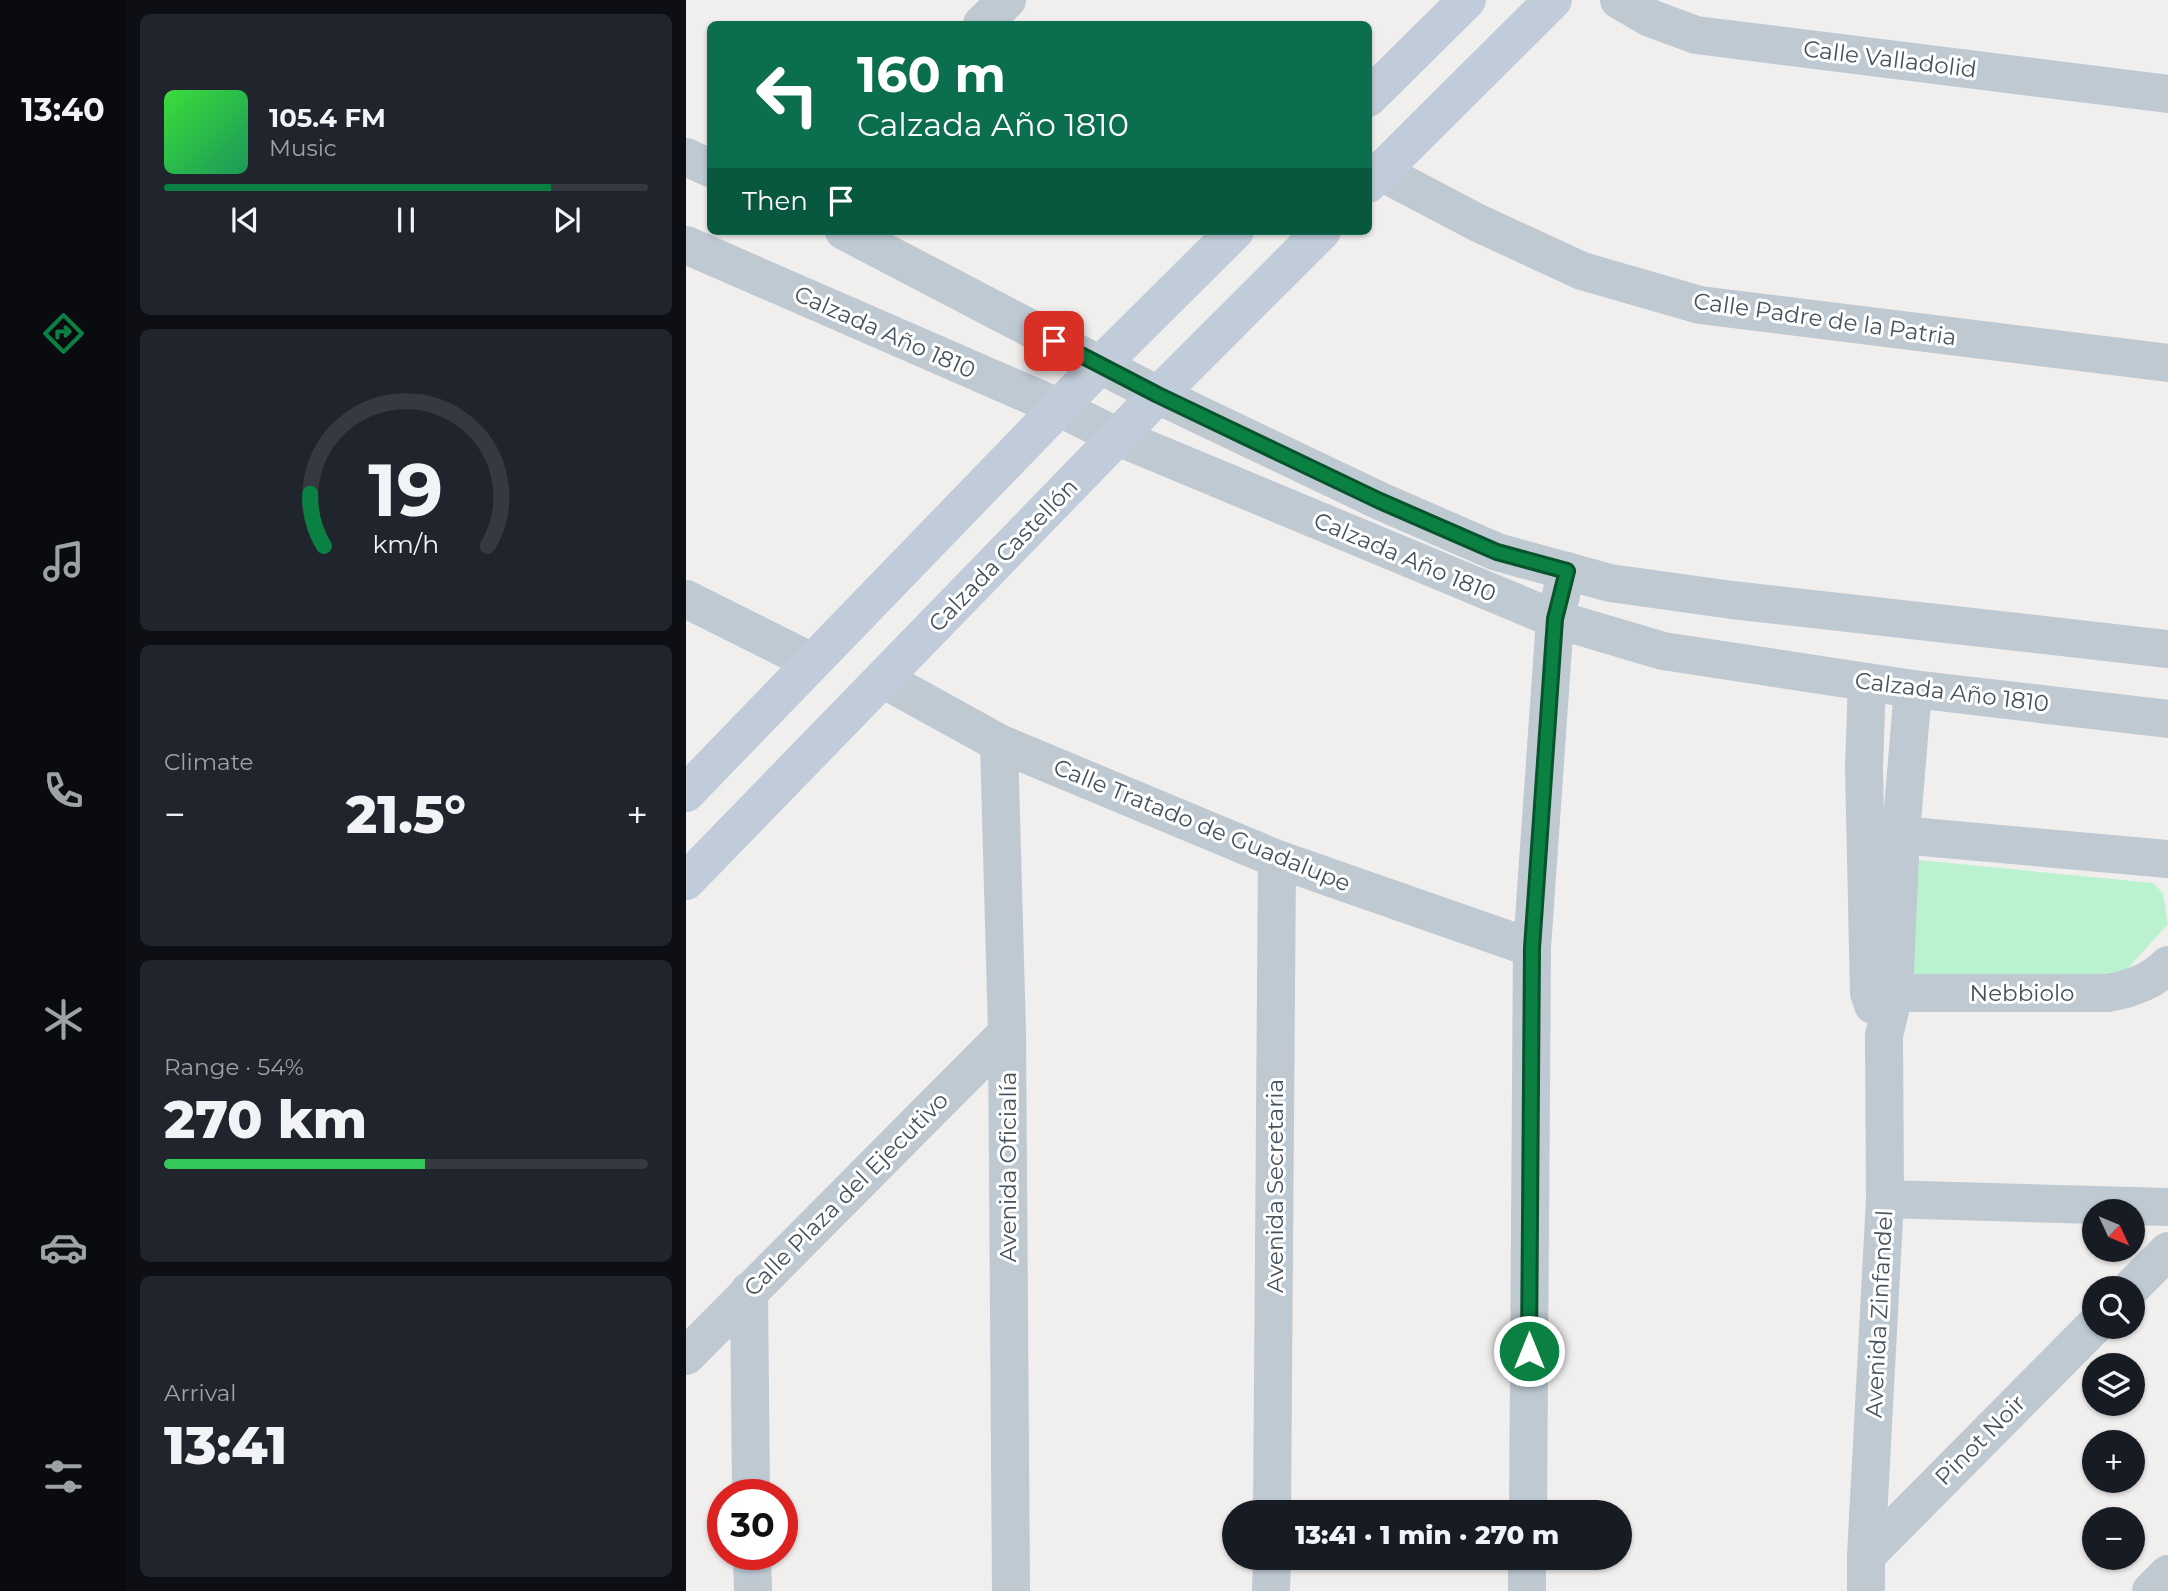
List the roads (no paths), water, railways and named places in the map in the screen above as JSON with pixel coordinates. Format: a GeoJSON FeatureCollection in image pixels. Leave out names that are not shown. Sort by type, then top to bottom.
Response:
{"type":"FeatureCollection","features":[{"type":"Feature","properties":{"kind":"main road"},"geometry":{"type":"LineString","coordinates":[[1372,94],[1467,0]]}},
{"type":"Feature","properties":{"kind":"main road"},"geometry":{"type":"LineString","coordinates":[[1375,178],[1553,0]]}},
{"type":"Feature","properties":{"kind":"main road"},"geometry":{"type":"LineString","coordinates":[[686,793],[1100,365],[1231,235]]}},
{"type":"Feature","properties":{"kind":"main road","name":"Calzada Castellón"},"geometry":{"type":"LineString","coordinates":[[686,881],[1158,395],[1318,235]]}},
{"type":"Feature","properties":{"kind":"street"},"geometry":{"type":"LineString","coordinates":[[985,21],[1007,0]]}},
{"type":"Feature","properties":{"kind":"street","name":"Calle Valladolid"},"geometry":{"type":"LineString","coordinates":[[1619,0],[1650,18],[1696,34],[2168,94]]}},
{"type":"Feature","properties":{"kind":"street"},"geometry":{"type":"LineString","coordinates":[[686,157],[707,167]]}},
{"type":"Feature","properties":{"kind":"street","name":"Calle Padre de la Patria"},"geometry":{"type":"LineString","coordinates":[[1375,178],[1582,271],[1700,305],[2168,363]]}},
{"type":"Feature","properties":{"kind":"street","name":"Calzada Año 1810"},"geometry":{"type":"LineString","coordinates":[[852,235],[1158,395],[1380,501],[1497,552],[1610,583],[1732,600],[2168,649]]}},
{"type":"Feature","properties":{"kind":"street","name":"Calzada Año 1810"},"geometry":{"type":"LineString","coordinates":[[686,245],[1060,408],[1118,437],[1555,619],[1663,651],[1913,689],[2168,719]]}},
{"type":"Feature","properties":{"kind":"street"},"geometry":{"type":"LineString","coordinates":[[1365,540],[1380,501]]}},
{"type":"Feature","properties":{"kind":"street"},"geometry":{"type":"LineString","coordinates":[[1528,1500],[1532,948],[1555,619],[1567,571]]}},
{"type":"Feature","properties":{"kind":"street"},"geometry":{"type":"LineString","coordinates":[[686,599],[812,662]]}},
{"type":"Feature","properties":{"kind":"street","name":"Calle Tratado de Guadalupe"},"geometry":{"type":"LineString","coordinates":[[883,679],[999,743],[1277,859],[1532,948]]}},
{"type":"Feature","properties":{"kind":"street","name":"Avenida Zinfandel"},"geometry":{"type":"LineString","coordinates":[[1866,1574],[1885,1199],[1882,993],[1884,833],[1867,682]]}},
{"type":"Feature","properties":{"kind":"street","name":"Avenida Zinfandel"},"geometry":{"type":"LineString","coordinates":[[1884,833],[1913,689]]}},
{"type":"Feature","properties":{"kind":"street","name":"Avenida Oficialía"},"geometry":{"type":"LineString","coordinates":[[999,743],[1007,1033],[1011,1591]]}},
{"type":"Feature","properties":{"kind":"street"},"geometry":{"type":"LineString","coordinates":[[1884,833],[2168,859]]}},
{"type":"Feature","properties":{"kind":"street","name":"Avenida Secretaria"},"geometry":{"type":"LineString","coordinates":[[1272,1500],[1277,859]]}},
{"type":"Feature","properties":{"kind":"street","name":"Nebbiolo"},"geometry":{"type":"LineString","coordinates":[[1882,993],[2108,993],[2132,988],[2161,972],[2168,965]]}},
{"type":"Feature","properties":{"kind":"street","name":"Calle Plaza del Ejecutivo"},"geometry":{"type":"LineString","coordinates":[[686,1356],[1007,1033]]}},
{"type":"Feature","properties":{"kind":"street"},"geometry":{"type":"LineString","coordinates":[[1885,1199],[2168,1207]]}},
{"type":"Feature","properties":{"kind":"street"},"geometry":{"type":"LineString","coordinates":[[2143,1276],[2168,1251]]}},
{"type":"Feature","properties":{"kind":"street"},"geometry":{"type":"LineString","coordinates":[[749,1291],[751,1479]]}},
{"type":"Feature","properties":{"kind":"street","name":"Pinot Noir"},"geometry":{"type":"LineString","coordinates":[[1866,1574],[2082,1339]]}},
{"type":"Feature","properties":{"kind":"street"},"geometry":{"type":"LineString","coordinates":[[752,1570],[753,1591]]}},
{"type":"Feature","properties":{"kind":"street"},"geometry":{"type":"LineString","coordinates":[[1271,1591],[1272,1570]]}},
{"type":"Feature","properties":{"kind":"street"},"geometry":{"type":"LineString","coordinates":[[1527,1570],[1527,1591]]}},
{"type":"Feature","properties":{"kind":"street"},"geometry":{"type":"LineString","coordinates":[[2151,1591],[2168,1574]]}}]}
